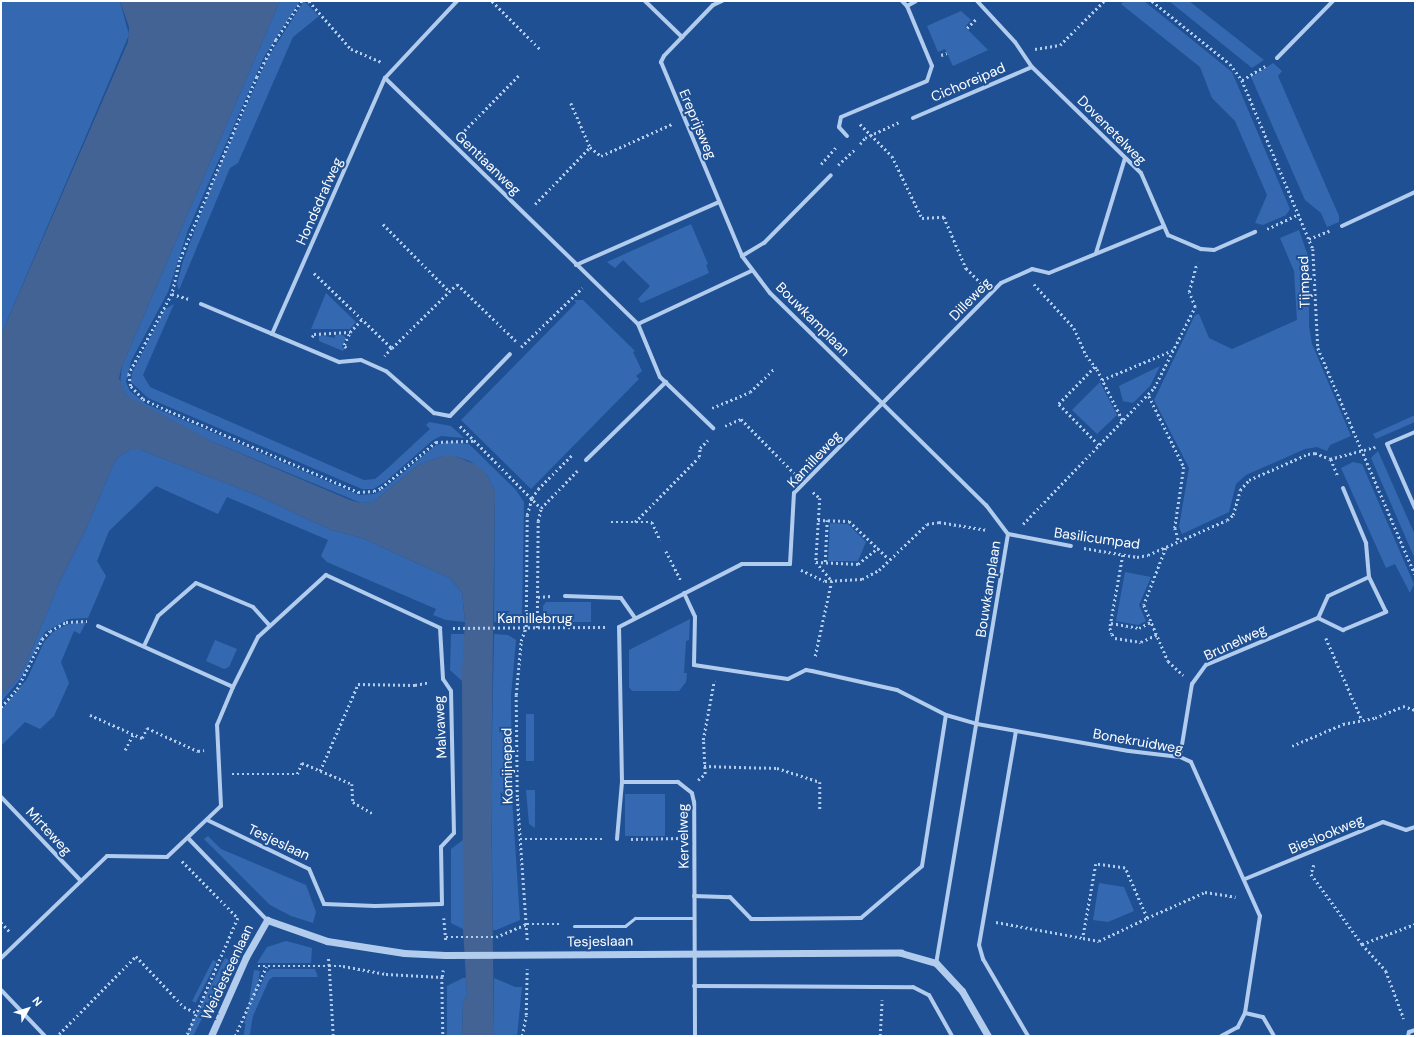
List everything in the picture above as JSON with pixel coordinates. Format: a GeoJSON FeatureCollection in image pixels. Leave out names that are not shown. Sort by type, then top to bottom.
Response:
{"type":"FeatureCollection","features":[{"type":"Feature","properties":{"kind":"street","name":"Hondsdrafweg"},"geometry":{"type":"LineString","coordinates":[[272,334],[385,78],[458,1]]}},
{"type":"Feature","properties":{"kind":"street"},"geometry":{"type":"LineString","coordinates":[[645,1],[682,37],[713,5],[722,1]]}},
{"type":"Feature","properties":{"kind":"street"},"geometry":{"type":"LineString","coordinates":[[847,136],[839,127],[841,117],[927,81],[932,66],[906,6],[902,1]]}},
{"type":"Feature","properties":{"kind":"street"},"geometry":{"type":"LineString","coordinates":[[906,6],[916,1]]}},
{"type":"Feature","properties":{"kind":"street","name":"Dovenetelweg"},"geometry":{"type":"LineString","coordinates":[[977,1],[1015,42],[1032,67],[1141,173],[1168,235],[1201,249],[1214,250],[1255,232]]}},
{"type":"Feature","properties":{"kind":"street"},"geometry":{"type":"LineString","coordinates":[[1277,58],[1333,1]]}},
{"type":"Feature","properties":{"kind":"street","name":"Ereprijsweg"},"geometry":{"type":"LineString","coordinates":[[682,37],[661,62],[683,119],[742,256],[751,271]]}},
{"type":"Feature","properties":{"kind":"street","name":"Cichoreipad"},"geometry":{"type":"LineString","coordinates":[[913,118],[1032,67]]}},
{"type":"Feature","properties":{"kind":"street","name":"Gentiaanweg"},"geometry":{"type":"LineString","coordinates":[[385,78],[638,324],[660,377],[713,428]]}},
{"type":"Feature","properties":{"kind":"street"},"geometry":{"type":"LineString","coordinates":[[1096,253],[1125,158]]}},
{"type":"Feature","properties":{"kind":"street"},"geometry":{"type":"LineString","coordinates":[[742,256],[764,243],[831,175]]}},
{"type":"Feature","properties":{"kind":"street"},"geometry":{"type":"LineString","coordinates":[[1342,226],[1415,192]]}},
{"type":"Feature","properties":{"kind":"street"},"geometry":{"type":"LineString","coordinates":[[576,265],[719,202]]}},
{"type":"Feature","properties":{"kind":"street","name":"Dilleweg"},"geometry":{"type":"LineString","coordinates":[[882,404],[1001,283],[1032,269],[1050,273],[1164,226]]}},
{"type":"Feature","properties":{"kind":"street"},"geometry":{"type":"LineString","coordinates":[[638,324],[751,271]]}},
{"type":"Feature","properties":{"kind":"street","name":"Bouwkamplaan"},"geometry":{"type":"LineString","coordinates":[[751,271],[882,404],[986,505],[1008,534],[936,963]]}},
{"type":"Feature","properties":{"kind":"street"},"geometry":{"type":"LineString","coordinates":[[201,304],[339,362],[361,360],[375,366],[386,372],[434,413],[450,416],[510,354]]}},
{"type":"Feature","properties":{"kind":"street"},"geometry":{"type":"LineString","coordinates":[[586,460],[666,382]]}},
{"type":"Feature","properties":{"kind":"street","name":"Kamilleweg"},"geometry":{"type":"LineString","coordinates":[[790,564],[794,493],[882,404]]}},
{"type":"Feature","properties":{"kind":"street"},"geometry":{"type":"LineString","coordinates":[[1415,432],[1387,444],[1415,508]]}},
{"type":"Feature","properties":{"kind":"street"},"geometry":{"type":"LineString","coordinates":[[1343,488],[1366,543],[1370,578],[1386,612],[1343,630],[1318,618],[1328,596],[1370,578]]}},
{"type":"Feature","properties":{"kind":"street","name":"Basilicumpad"},"geometry":{"type":"LineString","coordinates":[[1008,534],[1072,546]]}},
{"type":"Feature","properties":{"kind":"street"},"geometry":{"type":"LineString","coordinates":[[617,839],[622,782],[619,627],[742,564],[790,564]]}},
{"type":"Feature","properties":{"kind":"street","name":"Malvaweg"},"geometry":{"type":"LineString","coordinates":[[188,838],[221,806],[218,726],[233,687],[258,636],[326,575],[440,628],[443,678],[451,691],[454,833],[441,847],[442,904]]}},
{"type":"Feature","properties":{"kind":"street"},"geometry":{"type":"LineString","coordinates":[[144,646],[158,616],[196,583],[253,607],[270,626]]}},
{"type":"Feature","properties":{"kind":"street"},"geometry":{"type":"LineString","coordinates":[[685,592],[695,617],[694,665],[788,680],[806,670],[812,671]]}},
{"type":"Feature","properties":{"kind":"street"},"geometry":{"type":"LineString","coordinates":[[565,596],[621,598],[635,618]]}},
{"type":"Feature","properties":{"kind":"street","name":"Brunelweg"},"geometry":{"type":"LineString","coordinates":[[1180,757],[1192,684],[1206,665],[1318,618]]}},
{"type":"Feature","properties":{"kind":"street"},"geometry":{"type":"LineString","coordinates":[[98,626],[233,687]]}},
{"type":"Feature","properties":{"kind":"street","name":"Bonekruidweg"},"geometry":{"type":"LineString","coordinates":[[812,671],[897,690],[946,715],[977,724],[1180,757],[1191,762],[1198,773],[1255,901],[1260,916],[1245,1013]]}},
{"type":"Feature","properties":{"kind":"street"},"geometry":{"type":"LineString","coordinates":[[694,896],[730,897],[751,919],[861,918],[922,866],[946,715]]}},
{"type":"Feature","properties":{"kind":"street"},"geometry":{"type":"LineString","coordinates":[[1016,731],[979,945],[983,959],[1028,1036]]}},
{"type":"Feature","properties":{"kind":"street","name":"Kervelweg"},"geometry":{"type":"LineString","coordinates":[[622,782],[678,782],[688,789],[694,802],[695,838],[693,953],[695,1036]]}},
{"type":"Feature","properties":{"kind":"street","name":"Mirteweg"},"geometry":{"type":"LineString","coordinates":[[1,797],[81,881]]}},
{"type":"Feature","properties":{"kind":"street","name":"Tesjeslaan"},"geometry":{"type":"LineString","coordinates":[[207,820],[309,869],[324,904],[375,906],[442,904]]}},
{"type":"Feature","properties":{"kind":"street","name":"Bieslookweg"},"geometry":{"type":"LineString","coordinates":[[1245,879],[1382,822],[1406,830],[1415,827]]}},
{"type":"Feature","properties":{"kind":"street"},"geometry":{"type":"LineString","coordinates":[[1,958],[107,856],[167,858],[188,838],[267,920]]}},
{"type":"Feature","properties":{"kind":"street","name":"Tesjeslaan"},"geometry":{"type":"LineString","coordinates":[[267,920],[304,934],[362,948],[445,955],[901,953],[936,963]]}},
{"type":"Feature","properties":{"kind":"street","name":"Weidesteenlaan"},"geometry":{"type":"LineString","coordinates":[[211,1036],[243,963],[267,920]]}},
{"type":"Feature","properties":{"kind":"street"},"geometry":{"type":"LineString","coordinates":[[936,963],[962,991],[988,1036]]}},
{"type":"Feature","properties":{"kind":"street"},"geometry":{"type":"LineString","coordinates":[[694,986],[913,987],[929,995],[952,1036]]}},
{"type":"Feature","properties":{"kind":"street"},"geometry":{"type":"LineString","coordinates":[[1,990],[45,1036]]}},
{"type":"Feature","properties":{"kind":"street"},"geometry":{"type":"LineString","coordinates":[[1221,1036],[1238,1027],[1245,1013],[1263,1017],[1274,1036]]}},
{"type":"Feature","properties":{"kind":"street"},"geometry":{"type":"LineString","coordinates":[[1408,1034],[1415,1030]]}},
{"type":"Feature","properties":{"kind":"lane","name":"Tesjeslaan"},"geometry":{"type":"LineString","coordinates":[[574,926],[625,926],[636,918],[694,918]]}},
{"type":"Feature","properties":{"kind":"path"},"geometry":{"type":"LineString","coordinates":[[309,1],[351,49],[394,67]]}},
{"type":"Feature","properties":{"kind":"path"},"geometry":{"type":"LineString","coordinates":[[492,1],[541,50]]}},
{"type":"Feature","properties":{"kind":"path","name":"Tijmpad"},"geometry":{"type":"LineString","coordinates":[[1152,1],[1230,64],[1242,80],[1309,238],[1316,264],[1316,339],[1362,452],[1415,574]]}},
{"type":"Feature","properties":{"kind":"path"},"geometry":{"type":"LineString","coordinates":[[1242,80],[1277,58]]}},
{"type":"Feature","properties":{"kind":"path"},"geometry":{"type":"LineString","coordinates":[[452,143],[519,75]]}},
{"type":"Feature","properties":{"kind":"path"},"geometry":{"type":"LineString","coordinates":[[571,103],[590,147],[600,156],[683,119]]}},
{"type":"Feature","properties":{"kind":"path"},"geometry":{"type":"LineString","coordinates":[[831,175],[865,138],[913,118]]}},
{"type":"Feature","properties":{"kind":"path"},"geometry":{"type":"LineString","coordinates":[[860,124],[892,156],[922,218],[944,218],[966,268],[991,293]]}},
{"type":"Feature","properties":{"kind":"path"},"geometry":{"type":"LineString","coordinates":[[525,214],[590,147]]}},
{"type":"Feature","properties":{"kind":"path"},"geometry":{"type":"LineString","coordinates":[[1255,232],[1299,214]]}},
{"type":"Feature","properties":{"kind":"path"},"geometry":{"type":"LineString","coordinates":[[383,224],[449,291]]}},
{"type":"Feature","properties":{"kind":"path"},"geometry":{"type":"LineString","coordinates":[[1309,238],[1342,226]]}},
{"type":"Feature","properties":{"kind":"path"},"geometry":{"type":"LineString","coordinates":[[1014,535],[1034,510],[1149,396],[1195,307],[1188,292],[1201,249]]}},
{"type":"Feature","properties":{"kind":"path"},"geometry":{"type":"LineString","coordinates":[[304,263],[392,348]]}},
{"type":"Feature","properties":{"kind":"path"},"geometry":{"type":"LineString","coordinates":[[1024,272],[1074,328],[1086,355],[1095,367],[1124,421]]}},
{"type":"Feature","properties":{"kind":"path"},"geometry":{"type":"LineString","coordinates":[[510,354],[522,347],[591,279]]}},
{"type":"Feature","properties":{"kind":"path"},"geometry":{"type":"LineString","coordinates":[[375,366],[457,284],[522,347]]}},
{"type":"Feature","properties":{"kind":"path"},"geometry":{"type":"LineString","coordinates":[[307,349],[314,334],[350,332],[362,319]]}},
{"type":"Feature","properties":{"kind":"path"},"geometry":{"type":"LineString","coordinates":[[1102,380],[1173,350]]}},
{"type":"Feature","properties":{"kind":"path"},"geometry":{"type":"LineString","coordinates":[[1095,367],[1059,404],[1099,445]]}},
{"type":"Feature","properties":{"kind":"path"},"geometry":{"type":"LineString","coordinates":[[699,414],[750,392],[775,368]]}},
{"type":"Feature","properties":{"kind":"path"},"geometry":{"type":"LineString","coordinates":[[1149,396],[1184,467],[1175,528],[1179,542]]}},
{"type":"Feature","properties":{"kind":"path"},"geometry":{"type":"LineString","coordinates":[[450,416],[542,508]]}},
{"type":"Feature","properties":{"kind":"path"},"geometry":{"type":"LineString","coordinates":[[635,522],[699,457],[700,448],[711,437]]}},
{"type":"Feature","properties":{"kind":"path","name":"Basilicumpad"},"geometry":{"type":"LineString","coordinates":[[1072,546],[1123,555],[1142,556],[1179,542],[1227,520],[1233,515],[1240,490],[1249,480],[1308,454],[1315,453],[1330,459],[1362,452],[1387,444]]}},
{"type":"Feature","properties":{"kind":"path"},"geometry":{"type":"LineString","coordinates":[[1330,459],[1343,488]]}},
{"type":"Feature","properties":{"kind":"path"},"geometry":{"type":"LineString","coordinates":[[537,628],[538,521],[542,508],[586,460]]}},
{"type":"Feature","properties":{"kind":"path","name":"Komijnepad"},"geometry":{"type":"LineString","coordinates":[[522,1036],[526,1015],[527,924],[520,839],[516,695],[521,641],[526,627],[527,514],[532,498]]}},
{"type":"Feature","properties":{"kind":"path"},"geometry":{"type":"LineString","coordinates":[[818,520],[850,521],[889,560]]}},
{"type":"Feature","properties":{"kind":"path"},"geometry":{"type":"LineString","coordinates":[[826,562],[827,520]]}},
{"type":"Feature","properties":{"kind":"path"},"geometry":{"type":"LineString","coordinates":[[611,522],[652,522],[660,540]]}},
{"type":"Feature","properties":{"kind":"path"},"geometry":{"type":"LineString","coordinates":[[790,564],[819,580],[832,581],[870,576],[889,560],[920,528],[933,522],[1008,534]]}},
{"type":"Feature","properties":{"kind":"path"},"geometry":{"type":"LineString","coordinates":[[1166,547],[1144,605],[1168,661],[1192,684]]}},
{"type":"Feature","properties":{"kind":"path"},"geometry":{"type":"LineString","coordinates":[[816,562],[858,564],[878,548]]}},
{"type":"Feature","properties":{"kind":"path"},"geometry":{"type":"LineString","coordinates":[[666,551],[685,592]]}},
{"type":"Feature","properties":{"kind":"path"},"geometry":{"type":"LineString","coordinates":[[1123,555],[1110,628],[1115,638],[1141,642],[1156,635]]}},
{"type":"Feature","properties":{"kind":"path"},"geometry":{"type":"LineString","coordinates":[[812,671],[832,581]]}},
{"type":"Feature","properties":{"kind":"path"},"geometry":{"type":"LineString","coordinates":[[1318,618],[1362,720]]}},
{"type":"Feature","properties":{"kind":"path"},"geometry":{"type":"LineString","coordinates":[[1,707],[17,690],[42,639],[50,631],[62,624],[76,620],[86,620],[98,626]]}},
{"type":"Feature","properties":{"kind":"path"},"geometry":{"type":"LineString","coordinates":[[1111,623],[1139,628],[1151,622]]}},
{"type":"Feature","properties":{"kind":"path","name":"Kamillebrug"},"geometry":{"type":"LineString","coordinates":[[451,628],[619,627]]}},
{"type":"Feature","properties":{"kind":"path"},"geometry":{"type":"LineString","coordinates":[[688,789],[705,774],[704,740],[716,668]]}},
{"type":"Feature","properties":{"kind":"path"},"geometry":{"type":"LineString","coordinates":[[320,771],[358,684],[416,685],[443,678]]}},
{"type":"Feature","properties":{"kind":"path"},"geometry":{"type":"LineString","coordinates":[[1292,746],[1343,724],[1375,718],[1403,706],[1415,710]]}},
{"type":"Feature","properties":{"kind":"path"},"geometry":{"type":"LineString","coordinates":[[90,715],[142,738],[147,728],[198,751],[218,749]]}},
{"type":"Feature","properties":{"kind":"path"},"geometry":{"type":"LineString","coordinates":[[125,750],[132,734]]}},
{"type":"Feature","properties":{"kind":"path"},"geometry":{"type":"LineString","coordinates":[[220,774],[296,774],[302,763],[352,784],[354,802],[374,814]]}},
{"type":"Feature","properties":{"kind":"path"},"geometry":{"type":"LineString","coordinates":[[704,766],[777,768],[820,782],[820,810]]}},
{"type":"Feature","properties":{"kind":"path"},"geometry":{"type":"LineString","coordinates":[[520,839],[695,838]]}},
{"type":"Feature","properties":{"kind":"path"},"geometry":{"type":"LineString","coordinates":[[1320,848],[1311,874],[1362,944],[1386,971],[1408,1034]]}},
{"type":"Feature","properties":{"kind":"path"},"geometry":{"type":"LineString","coordinates":[[173,852],[238,918],[187,1036]]}},
{"type":"Feature","properties":{"kind":"path"},"geometry":{"type":"LineString","coordinates":[[1083,938],[1096,864],[1125,868],[1147,918]]}},
{"type":"Feature","properties":{"kind":"path"},"geometry":{"type":"LineString","coordinates":[[983,920],[1100,941],[1205,892],[1255,901]]}},
{"type":"Feature","properties":{"kind":"path"},"geometry":{"type":"LineString","coordinates":[[442,904],[446,937],[442,977],[443,1036]]}},
{"type":"Feature","properties":{"kind":"path"},"geometry":{"type":"LineString","coordinates":[[446,937],[496,937],[527,924],[574,926]]}},
{"type":"Feature","properties":{"kind":"path"},"geometry":{"type":"LineString","coordinates":[[1362,944],[1415,924]]}},
{"type":"Feature","properties":{"kind":"path"},"geometry":{"type":"LineString","coordinates":[[222,954],[243,963],[266,967],[343,966],[386,974],[442,977]]}},
{"type":"Feature","properties":{"kind":"path"},"geometry":{"type":"LineString","coordinates":[[56,1036],[136,956],[184,1007],[197,1013]]}},
{"type":"Feature","properties":{"kind":"path"},"geometry":{"type":"LineString","coordinates":[[329,966],[333,1036]]}},
{"type":"Feature","properties":{"kind":"path"},"geometry":{"type":"LineString","coordinates":[[235,1036],[266,967]]}},
{"type":"Feature","properties":{"kind":"path"},"geometry":{"type":"LineString","coordinates":[[880,1036],[883,986]]}},
{"type":"Feature","properties":{"kind":"shaded area"},"geometry":{"type":"Polygon","coordinates":[[[1,1],[120,1],[129,35],[1,335],[1,1]]]}},
{"type":"Feature","properties":{"kind":"shaded area"},"geometry":{"type":"Polygon","coordinates":[[[120,1],[280,1],[122,366],[119,378],[126,395],[211,441],[350,500],[361,503],[373,502],[418,465],[442,456],[455,456],[477,465],[487,475],[495,491],[491,789],[494,1036],[462,1036],[463,1000],[467,996],[463,929],[462,670],[465,622],[462,592],[449,578],[362,538],[331,530],[256,495],[141,450],[130,450],[118,457],[114,463],[86,529],[59,583],[26,664],[15,682],[1,696],[1,335],[128,42],[129,27],[120,1]]]}},
{"type":"Feature","properties":{"kind":"shaded area"},"geometry":{"type":"Polygon","coordinates":[[[280,1],[300,1],[264,57],[188,230],[168,292],[131,361],[126,382],[130,391],[146,404],[359,495],[375,494],[385,488],[436,445],[448,442],[469,444],[516,490],[524,502],[522,615],[509,621],[494,622],[495,491],[487,475],[470,461],[455,456],[442,456],[418,465],[373,502],[361,503],[211,441],[137,403],[126,395],[120,384],[122,366],[280,1]]]}},
{"type":"Feature","properties":{"kind":"shaded area"},"geometry":{"type":"Polygon","coordinates":[[[304,1],[319,16],[293,37],[238,163],[230,168],[179,290],[177,284],[183,261],[215,177],[267,59],[304,1]]]}},
{"type":"Feature","properties":{"kind":"shaded area"},"geometry":{"type":"Polygon","coordinates":[[[1124,1],[1144,1],[1232,72],[1290,209],[1286,215],[1263,225],[1255,223],[1267,195],[1235,121],[1212,98],[1200,67],[1121,4],[1124,1]]]}},
{"type":"Feature","properties":{"kind":"shaded area"},"geometry":{"type":"Polygon","coordinates":[[[1169,1],[1189,1],[1264,60],[1252,68],[1169,1]]]}},
{"type":"Feature","properties":{"kind":"shaded area"},"geometry":{"type":"Polygon","coordinates":[[[961,11],[971,20],[965,27],[988,50],[953,66],[945,49],[938,52],[927,26],[961,11]]]}},
{"type":"Feature","properties":{"kind":"shaded area"},"geometry":{"type":"Polygon","coordinates":[[[1273,63],[1282,71],[1278,76],[1339,216],[1339,222],[1327,227],[1321,213],[1305,200],[1251,77],[1273,63]]]}},
{"type":"Feature","properties":{"kind":"shaded area"},"geometry":{"type":"Polygon","coordinates":[[[691,224],[708,264],[706,265],[709,273],[641,303],[638,299],[650,286],[623,260],[615,268],[607,262],[691,224]]]}},
{"type":"Feature","properties":{"kind":"shaded area"},"geometry":{"type":"Polygon","coordinates":[[[1299,230],[1309,259],[1309,326],[1312,344],[1351,436],[1330,445],[1327,451],[1317,447],[1305,449],[1246,475],[1236,484],[1229,512],[1182,534],[1179,527],[1189,468],[1154,400],[1195,315],[1199,314],[1209,338],[1232,349],[1297,320],[1294,271],[1280,238],[1299,230]]]}},
{"type":"Feature","properties":{"kind":"shaded area"},"geometry":{"type":"Polygon","coordinates":[[[326,293],[356,322],[350,329],[311,329],[326,293]]]}},
{"type":"Feature","properties":{"kind":"shaded area"},"geometry":{"type":"Polygon","coordinates":[[[574,300],[583,300],[635,351],[633,352],[642,371],[636,376],[639,379],[531,489],[461,420],[576,303],[574,300]]]}},
{"type":"Feature","properties":{"kind":"shaded area"},"geometry":{"type":"Polygon","coordinates":[[[174,304],[143,375],[150,387],[364,480],[375,479],[388,468],[430,429],[426,425],[429,422],[451,426],[464,438],[441,436],[433,440],[385,482],[373,489],[362,489],[148,398],[131,382],[132,373],[165,309],[174,304]]]}},
{"type":"Feature","properties":{"kind":"shaded area"},"geometry":{"type":"Polygon","coordinates":[[[319,335],[335,338],[335,335],[343,335],[346,338],[342,347],[345,348],[343,351],[319,341],[319,335]]]}},
{"type":"Feature","properties":{"kind":"shaded area"},"geometry":{"type":"Polygon","coordinates":[[[1160,366],[1150,386],[1133,403],[1123,401],[1119,386],[1160,366]]]}},
{"type":"Feature","properties":{"kind":"shaded area"},"geometry":{"type":"Polygon","coordinates":[[[1100,382],[1117,415],[1097,434],[1072,410],[1100,382]]]}},
{"type":"Feature","properties":{"kind":"shaded area"},"geometry":{"type":"Polygon","coordinates":[[[1415,415],[1415,422],[1376,439],[1373,434],[1415,415]]]}},
{"type":"Feature","properties":{"kind":"shaded area"},"geometry":{"type":"Polygon","coordinates":[[[130,450],[141,450],[256,495],[331,530],[362,538],[449,578],[462,592],[465,622],[446,620],[433,615],[436,609],[327,562],[321,556],[328,540],[227,497],[218,514],[156,486],[109,531],[97,561],[106,576],[88,618],[69,619],[45,632],[21,678],[1,702],[1,696],[15,682],[26,664],[59,583],[86,529],[114,463],[118,457],[130,450]]]}},
{"type":"Feature","properties":{"kind":"shaded area"},"geometry":{"type":"Polygon","coordinates":[[[1378,451],[1415,535],[1415,559],[1371,458],[1378,451]]]}},
{"type":"Feature","properties":{"kind":"shaded area"},"geometry":{"type":"Polygon","coordinates":[[[1353,462],[1362,464],[1414,584],[1410,593],[1395,564],[1386,568],[1341,468],[1353,462]]]}},
{"type":"Feature","properties":{"kind":"shaded area"},"geometry":{"type":"Polygon","coordinates":[[[830,523],[848,524],[866,542],[858,561],[828,561],[830,523]]]}},
{"type":"Feature","properties":{"kind":"shaded area"},"geometry":{"type":"Polygon","coordinates":[[[1125,572],[1151,577],[1139,605],[1146,621],[1138,625],[1116,621],[1125,572]]]}},
{"type":"Feature","properties":{"kind":"shaded area"},"geometry":{"type":"Polygon","coordinates":[[[546,602],[591,602],[591,622],[543,622],[543,606],[546,602]]]}},
{"type":"Feature","properties":{"kind":"shaded area"},"geometry":{"type":"Polygon","coordinates":[[[690,619],[689,640],[686,641],[684,673],[687,673],[686,682],[679,691],[632,691],[629,687],[629,650],[690,619]]]}},
{"type":"Feature","properties":{"kind":"shaded area"},"geometry":{"type":"Polygon","coordinates":[[[86,622],[80,634],[74,631],[61,662],[69,683],[54,716],[40,729],[25,722],[1,746],[1,710],[27,679],[44,642],[53,632],[68,624],[86,622]]]}},
{"type":"Feature","properties":{"kind":"shaded area"},"geometry":{"type":"Polygon","coordinates":[[[451,634],[465,634],[462,681],[450,670],[451,634]]]}},
{"type":"Feature","properties":{"kind":"shaded area"},"geometry":{"type":"Polygon","coordinates":[[[494,634],[508,635],[516,640],[511,696],[512,797],[520,920],[496,930],[493,930],[491,789],[494,634]]]}},
{"type":"Feature","properties":{"kind":"shaded area"},"geometry":{"type":"Polygon","coordinates":[[[215,640],[237,649],[229,667],[224,669],[206,661],[215,640]]]}},
{"type":"Feature","properties":{"kind":"shaded area"},"geometry":{"type":"Polygon","coordinates":[[[526,714],[534,714],[534,761],[526,761],[526,714]]]}},
{"type":"Feature","properties":{"kind":"shaded area"},"geometry":{"type":"Polygon","coordinates":[[[526,790],[535,790],[535,828],[529,824],[526,790]]]}},
{"type":"Feature","properties":{"kind":"shaded area"},"geometry":{"type":"Polygon","coordinates":[[[625,794],[665,794],[665,836],[625,836],[625,794]]]}},
{"type":"Feature","properties":{"kind":"shaded area"},"geometry":{"type":"Polygon","coordinates":[[[208,836],[221,849],[306,885],[316,912],[313,923],[291,916],[270,905],[204,839],[208,836]]]}},
{"type":"Feature","properties":{"kind":"shaded area"},"geometry":{"type":"Polygon","coordinates":[[[463,840],[463,929],[451,923],[451,849],[463,840]]]}},
{"type":"Feature","properties":{"kind":"shaded area"},"geometry":{"type":"Polygon","coordinates":[[[1099,883],[1124,887],[1134,911],[1108,922],[1093,920],[1099,883]]]}},
{"type":"Feature","properties":{"kind":"shaded area"},"geometry":{"type":"Polygon","coordinates":[[[286,941],[312,948],[311,963],[257,963],[267,947],[286,941]]]}},
{"type":"Feature","properties":{"kind":"shaded area"},"geometry":{"type":"Polygon","coordinates":[[[225,958],[231,961],[193,1036],[186,1034],[225,958]]]}},
{"type":"Feature","properties":{"kind":"shaded area"},"geometry":{"type":"Polygon","coordinates":[[[213,960],[217,962],[196,1003],[192,1001],[213,960]]]}},
{"type":"Feature","properties":{"kind":"shaded area"},"geometry":{"type":"Polygon","coordinates":[[[271,969],[315,969],[318,977],[273,977],[269,980],[249,1025],[244,1023],[266,973],[271,969]]]}},
{"type":"Feature","properties":{"kind":"shaded area"},"geometry":{"type":"Polygon","coordinates":[[[254,970],[260,971],[250,1036],[244,1036],[254,970]]]}},
{"type":"Feature","properties":{"kind":"shaded area"},"geometry":{"type":"Polygon","coordinates":[[[466,978],[467,996],[463,1000],[462,1036],[447,1036],[447,986],[466,978]]]}},
{"type":"Feature","properties":{"kind":"shaded area"},"geometry":{"type":"Polygon","coordinates":[[[494,978],[515,987],[522,987],[517,1036],[494,1036],[494,978]]]}}]}
